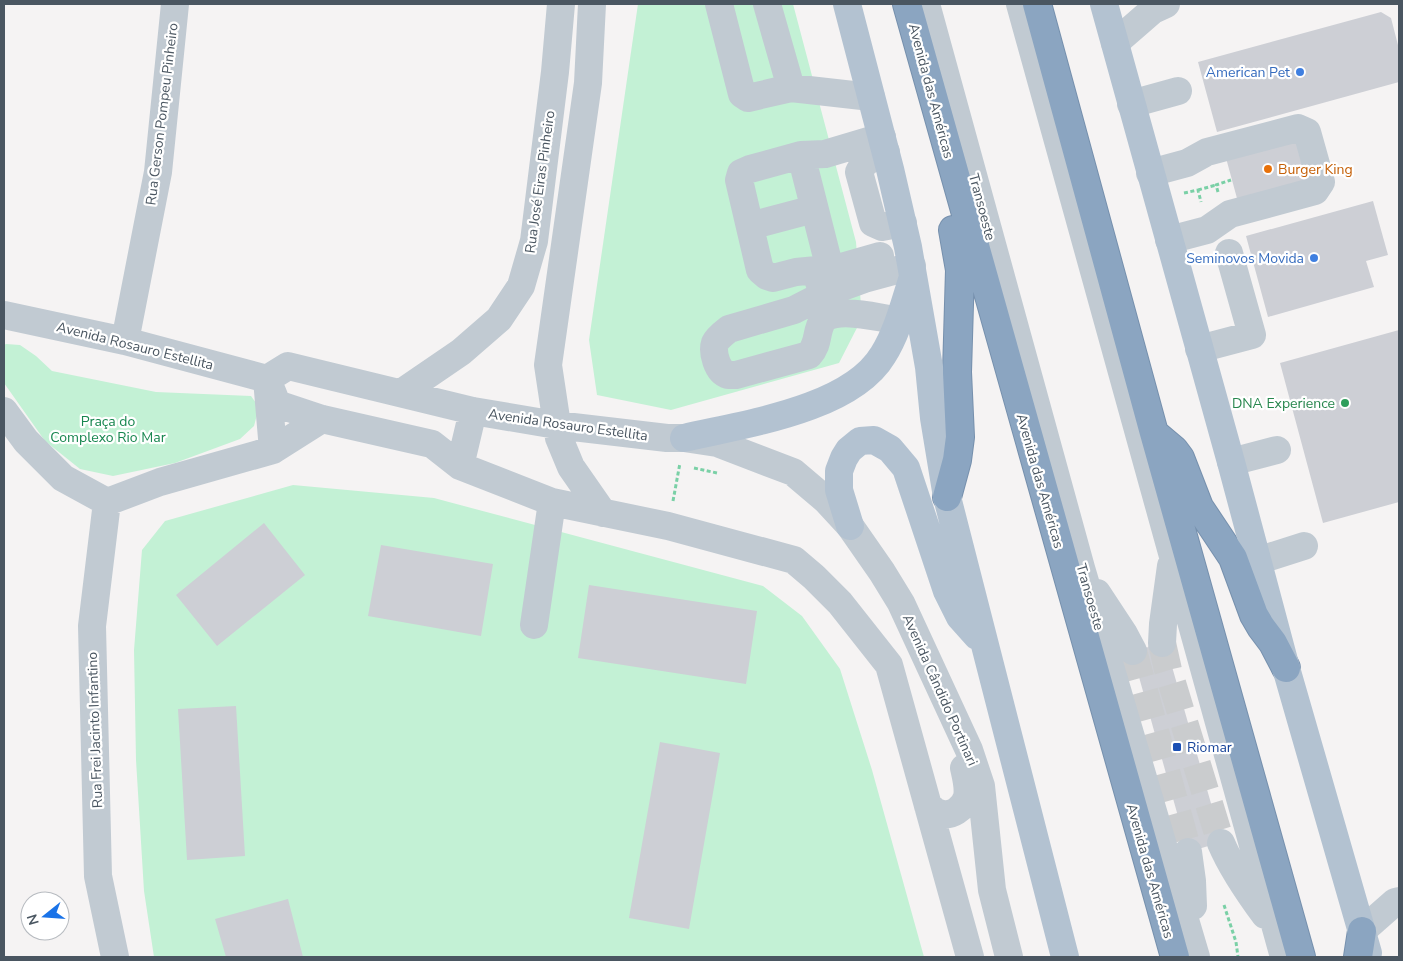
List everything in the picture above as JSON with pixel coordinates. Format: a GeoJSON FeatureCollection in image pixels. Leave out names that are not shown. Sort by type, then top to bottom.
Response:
{"type":"FeatureCollection","features":[{"type":"Feature","properties":{"kind":"highway","name":"Avenida das Américas"},"geometry":{"type":"LineString","coordinates":[[908,4],[938,117],[1189,956]]}},
{"type":"Feature","properties":{"kind":"highway"},"geometry":{"type":"LineString","coordinates":[[1037,4],[1154,433],[1301,957]]}},
{"type":"Feature","properties":{"kind":"highway"},"geometry":{"type":"LineString","coordinates":[[938,117],[938,144],[942,176],[956,241],[960,270],[957,372],[960,437],[957,460],[947,497]]}},
{"type":"Feature","properties":{"kind":"highway"},"geometry":{"type":"LineString","coordinates":[[1154,433],[1174,450],[1180,458],[1199,507],[1235,563],[1254,615],[1274,643],[1286,668]]}},
{"type":"Feature","properties":{"kind":"main road"},"geometry":{"type":"LineString","coordinates":[[847,4],[884,145],[909,254],[929,366],[947,497],[1066,957]]}},
{"type":"Feature","properties":{"kind":"main road"},"geometry":{"type":"LineString","coordinates":[[1104,4],[1258,561],[1360,944],[1369,957]]}},
{"type":"Feature","properties":{"kind":"main road"},"geometry":{"type":"LineString","coordinates":[[684,438],[788,414],[830,398],[871,370],[883,355],[899,321],[909,254]]}},
{"type":"Feature","properties":{"kind":"main road"},"geometry":{"type":"LineString","coordinates":[[850,526],[839,490],[839,471],[849,450],[860,441],[874,440],[890,450],[906,468],[947,591],[960,617],[984,644]]}},
{"type":"Feature","properties":{"kind":"street","name":"Rua Gerson Pompeu Pinheiro"},"geometry":{"type":"LineString","coordinates":[[125,341],[158,172],[175,4]]}},
{"type":"Feature","properties":{"kind":"street","name":"Rua José Eiras Pinheiro"},"geometry":{"type":"LineString","coordinates":[[401,393],[461,352],[499,319],[520,286],[534,242],[555,72],[561,4]]}},
{"type":"Feature","properties":{"kind":"street"},"geometry":{"type":"LineString","coordinates":[[592,4],[588,83],[548,365],[558,438],[571,466],[602,513]]}},
{"type":"Feature","properties":{"kind":"street"},"geometry":{"type":"LineString","coordinates":[[719,4],[742,94],[748,98],[791,88],[871,97]]}},
{"type":"Feature","properties":{"kind":"street"},"geometry":{"type":"LineString","coordinates":[[767,4],[791,88]]}},
{"type":"Feature","properties":{"kind":"street","name":"Transoeste"},"geometry":{"type":"LineString","coordinates":[[926,4],[1189,956]]}},
{"type":"Feature","properties":{"kind":"street"},"geometry":{"type":"LineString","coordinates":[[1020,4],[1284,957]]}},
{"type":"Feature","properties":{"kind":"street"},"geometry":{"type":"LineString","coordinates":[[1115,43],[1153,10],[1166,4]]}},
{"type":"Feature","properties":{"kind":"street"},"geometry":{"type":"LineString","coordinates":[[1132,104],[1178,91]]}},
{"type":"Feature","properties":{"kind":"street"},"geometry":{"type":"LineString","coordinates":[[1150,173],[1187,163],[1208,152],[1298,128],[1307,132],[1321,182],[1315,191],[1230,214],[1207,230],[1169,240]]}},
{"type":"Feature","properties":{"kind":"street"},"geometry":{"type":"LineString","coordinates":[[884,145],[825,154],[801,155],[750,169],[741,174],[738,180],[760,270],[767,276],[773,278],[796,272],[830,269],[909,254]]}},
{"type":"Feature","properties":{"kind":"street"},"geometry":{"type":"LineString","coordinates":[[801,155],[830,269]]}},
{"type":"Feature","properties":{"kind":"street"},"geometry":{"type":"LineString","coordinates":[[750,226],[814,209]]}},
{"type":"Feature","properties":{"kind":"street"},"geometry":{"type":"LineString","coordinates":[[1199,349],[1252,335],[1229,253]]}},
{"type":"Feature","properties":{"kind":"street"},"geometry":{"type":"LineString","coordinates":[[899,321],[854,313],[830,315],[824,319],[819,328],[816,348],[809,355],[736,375],[728,375],[722,371],[714,351],[716,342],[729,329],[794,310],[864,279],[909,254]]}},
{"type":"Feature","properties":{"kind":"street"},"geometry":{"type":"LineString","coordinates":[[766,300],[806,289],[818,283],[830,269]]}},
{"type":"Feature","properties":{"kind":"street","name":"Avenida Rosauro Estellita"},"geometry":{"type":"LineString","coordinates":[[7,319],[125,341],[267,379],[288,366],[473,411],[556,425],[717,443],[793,472],[826,500],[850,526]]}},
{"type":"Feature","properties":{"kind":"street"},"geometry":{"type":"LineString","coordinates":[[267,379],[277,404],[322,419],[432,444],[460,466],[552,502],[668,526],[794,560],[814,576],[846,610],[889,665],[970,957]]}},
{"type":"Feature","properties":{"kind":"street"},"geometry":{"type":"LineString","coordinates":[[267,379],[273,450]]}},
{"type":"Feature","properties":{"kind":"street"},"geometry":{"type":"LineString","coordinates":[[4,411],[26,442],[63,478],[107,502],[160,482],[273,450],[322,419]]}},
{"type":"Feature","properties":{"kind":"street"},"geometry":{"type":"LineString","coordinates":[[460,466],[473,411]]}},
{"type":"Feature","properties":{"kind":"street"},"geometry":{"type":"LineString","coordinates":[[1231,462],[1277,450]]}},
{"type":"Feature","properties":{"kind":"street","name":"Rua Frei Jacinto Infantino"},"geometry":{"type":"LineString","coordinates":[[107,502],[92,626],[98,876],[115,957]]}},
{"type":"Feature","properties":{"kind":"street"},"geometry":{"type":"LineString","coordinates":[[534,625],[552,502]]}},
{"type":"Feature","properties":{"kind":"street","name":"Avenida Cândido Portinari"},"geometry":{"type":"LineString","coordinates":[[850,526],[901,603],[969,750],[981,786],[992,890],[1009,957]]}},
{"type":"Feature","properties":{"kind":"street"},"geometry":{"type":"LineString","coordinates":[[1258,561],[1304,546]]}},
{"type":"Feature","properties":{"kind":"street"},"geometry":{"type":"LineString","coordinates":[[1162,643],[1173,554]]}},
{"type":"Feature","properties":{"kind":"street"},"geometry":{"type":"LineString","coordinates":[[1081,568],[1133,651]]}},
{"type":"Feature","properties":{"kind":"street"},"geometry":{"type":"LineString","coordinates":[[928,806],[939,814],[949,814],[962,807],[967,796],[967,780],[950,711]]}},
{"type":"Feature","properties":{"kind":"street"},"geometry":{"type":"LineString","coordinates":[[1221,843],[1228,860],[1250,894],[1276,928]]}},
{"type":"Feature","properties":{"kind":"street"},"geometry":{"type":"LineString","coordinates":[[1188,852],[1192,881],[1189,956]]}},
{"type":"Feature","properties":{"kind":"street"},"geometry":{"type":"LineString","coordinates":[[1360,944],[1395,902],[1399,901]]}},
{"type":"Feature","properties":{"kind":"street"},"geometry":{"type":"LineString","coordinates":[[961,926],[966,915],[973,910],[981,913],[988,921],[999,957]]}},
{"type":"Feature","properties":{"kind":"path"},"geometry":{"type":"LineString","coordinates":[[1198,190],[1216,184]]}},
{"type":"Feature","properties":{"kind":"path"},"geometry":{"type":"LineString","coordinates":[[668,526],[684,438]]}},
{"type":"Feature","properties":{"kind":"path"},"geometry":{"type":"LineString","coordinates":[[679,464],[725,474]]}},
{"type":"Feature","properties":{"kind":"green space"},"geometry":{"type":"Polygon","coordinates":[[[638,4],[793,4],[856,242],[862,318],[839,363],[671,410],[597,395],[589,340],[638,4]]]}},
{"type":"Feature","properties":{"kind":"green space","name":"Praça do Complexo Rio Mar"},"geometry":{"type":"Polygon","coordinates":[[[4,345],[20,345],[36,356],[52,371],[156,392],[251,396],[259,407],[254,426],[240,439],[175,463],[113,476],[80,469],[45,441],[4,383],[4,345]]]}},
{"type":"Feature","properties":{"kind":"green space"},"geometry":{"type":"Polygon","coordinates":[[[293,485],[434,498],[763,586],[802,616],[840,669],[872,770],[924,957],[154,957],[144,891],[136,760],[134,650],[142,550],[165,521],[293,485]]]}},
{"type":"Feature","properties":{"kind":"building","name":"American Pet"},"geometry":{"type":"Polygon","coordinates":[[[1381,12],[1391,18],[1399,49],[1399,82],[1217,132],[1198,62],[1381,12]]]}},
{"type":"Feature","properties":{"kind":"building","name":"Burger King"},"geometry":{"type":"Polygon","coordinates":[[[1298,138],[1311,182],[1238,202],[1226,158],[1298,138]]]}},
{"type":"Feature","properties":{"kind":"building","name":"Seminovos Movida"},"geometry":{"type":"Polygon","coordinates":[[[1373,201],[1388,255],[1366,261],[1374,287],[1268,317],[1246,236],[1373,201]]]}},
{"type":"Feature","properties":{"kind":"building","name":"DNA Experience"},"geometry":{"type":"Polygon","coordinates":[[[1399,330],[1399,502],[1323,523],[1280,363],[1399,330]]]}},
{"type":"Feature","properties":{"kind":"building"},"geometry":{"type":"Polygon","coordinates":[[[264,523],[305,575],[217,646],[176,595],[264,523]]]}},
{"type":"Feature","properties":{"kind":"building"},"geometry":{"type":"Polygon","coordinates":[[[381,545],[493,564],[481,636],[368,616],[381,545]]]}},
{"type":"Feature","properties":{"kind":"building"},"geometry":{"type":"Polygon","coordinates":[[[589,585],[757,611],[746,684],[578,658],[589,585]]]}},
{"type":"Feature","properties":{"kind":"building","name":"Riomar"},"geometry":{"type":"Polygon","coordinates":[[[1165,642],[1222,842],[1188,852],[1132,652],[1165,642]]]}},
{"type":"Feature","properties":{"kind":"building"},"geometry":{"type":"Polygon","coordinates":[[[236,706],[245,856],[187,860],[178,709],[236,706]]]}},
{"type":"Feature","properties":{"kind":"building"},"geometry":{"type":"Polygon","coordinates":[[[660,742],[720,753],[689,929],[629,918],[660,742]]]}},
{"type":"Feature","properties":{"kind":"building"},"geometry":{"type":"Polygon","coordinates":[[[288,899],[303,957],[226,957],[215,919],[288,899]]]}},
{"type":"Feature","properties":{"kind":"tunnel"},"geometry":{"type":"LineString","coordinates":[[1162,643],[1168,670],[1221,843]]}},
{"type":"Feature","properties":{"kind":"tunnel"},"geometry":{"type":"LineString","coordinates":[[1133,651],[1188,852]]}},
{"type":"Feature","properties":{"kind":"place","name":"American Pet"},"geometry":{"type":"Point","coordinates":[1300,72]}},
{"type":"Feature","properties":{"kind":"place","name":"Burger King"},"geometry":{"type":"Point","coordinates":[1268,169]}},
{"type":"Feature","properties":{"kind":"place","name":"Seminovos Movida"},"geometry":{"type":"Point","coordinates":[1314,258]}},
{"type":"Feature","properties":{"kind":"place","name":"DNA Experience"},"geometry":{"type":"Point","coordinates":[1345,403]}},
{"type":"Feature","properties":{"kind":"place","name":"Riomar"},"geometry":{"type":"Point","coordinates":[1177,747]}}]}
